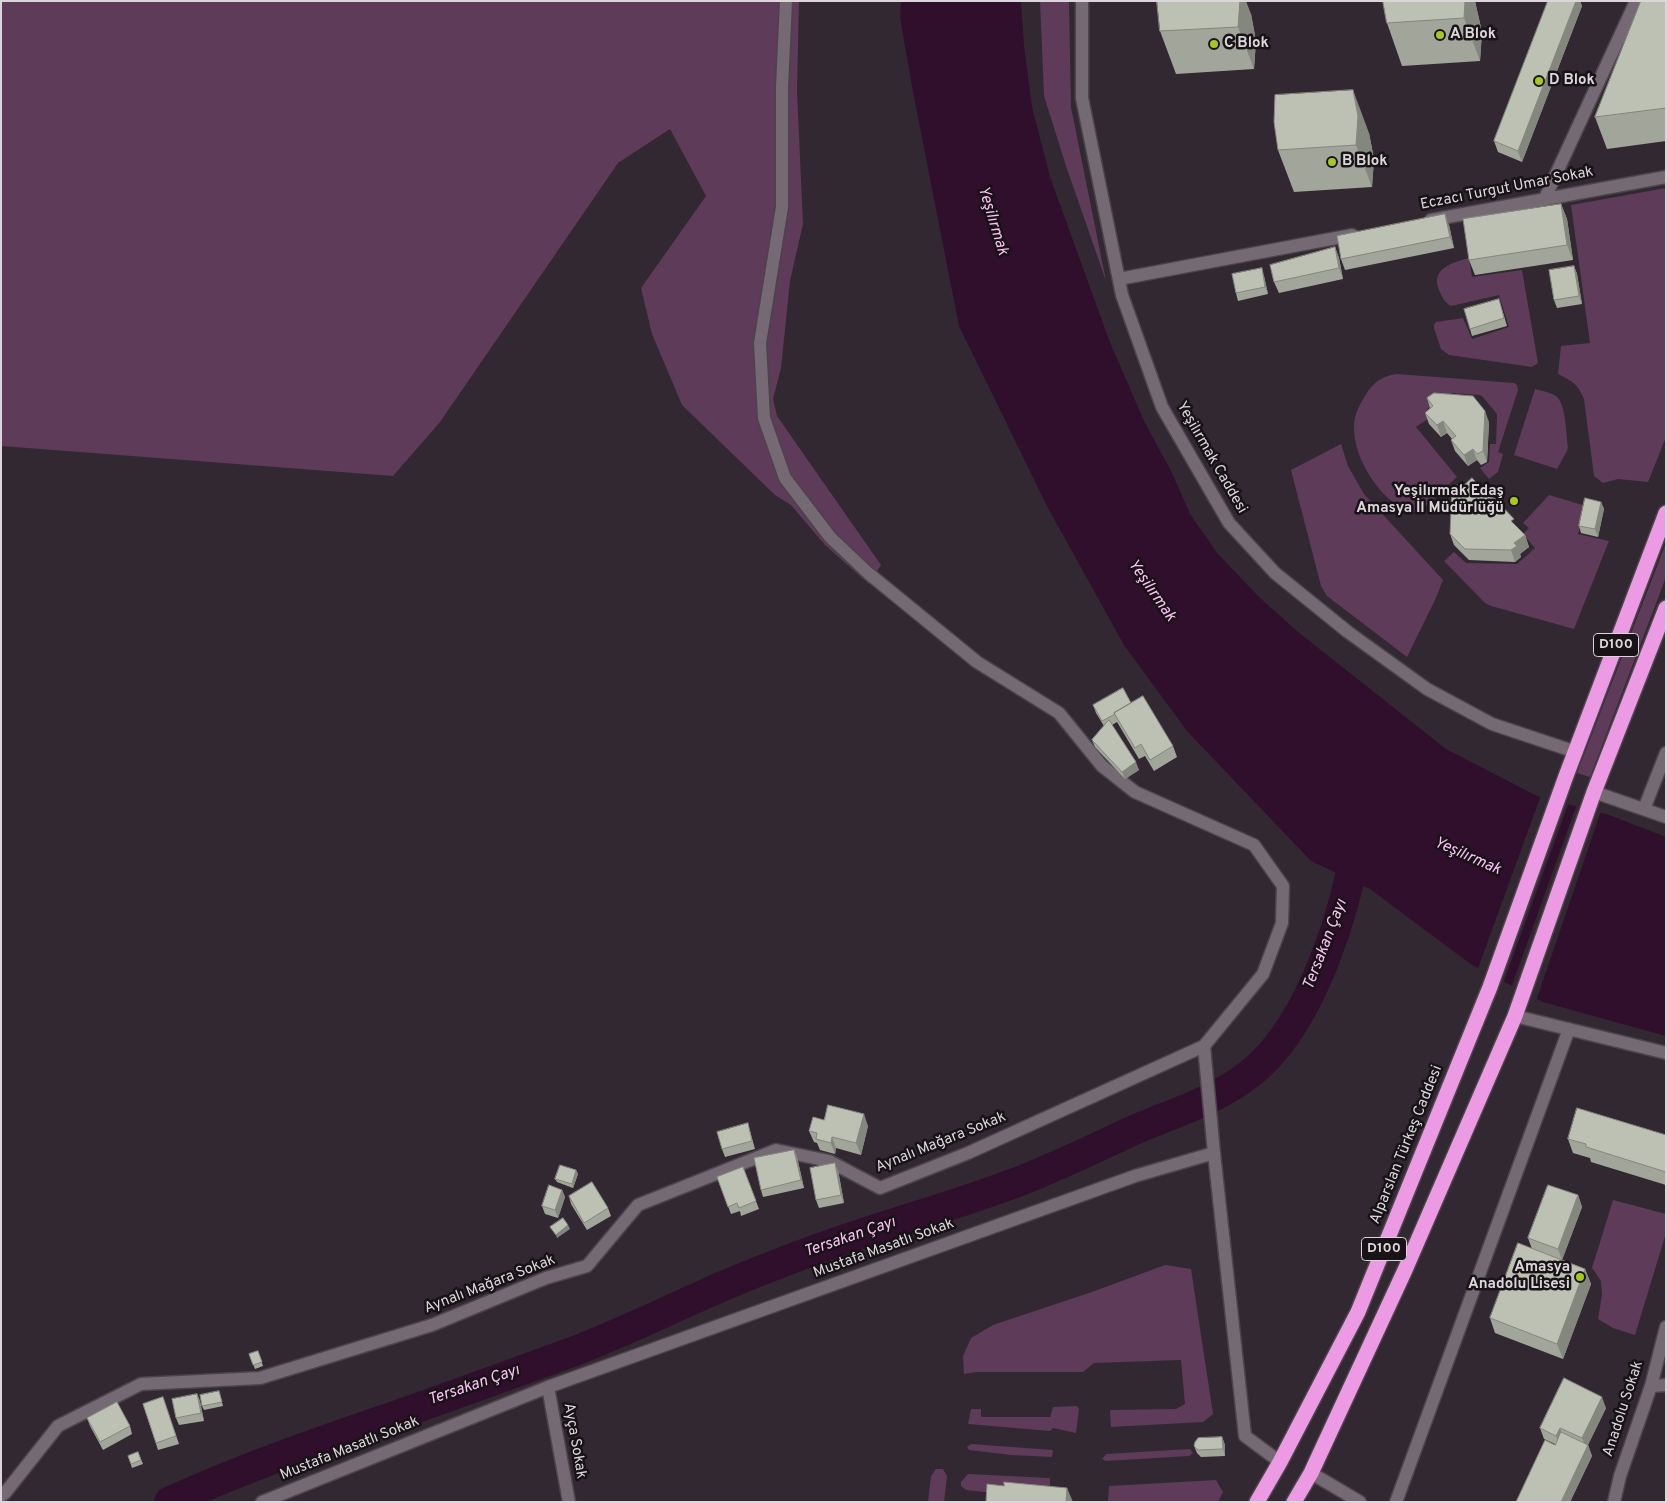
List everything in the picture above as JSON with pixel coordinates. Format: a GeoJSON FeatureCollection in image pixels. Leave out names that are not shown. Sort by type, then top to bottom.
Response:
{"type":"FeatureCollection","features":[{"type":"Feature","properties":{"kind":"highway","name":"D100"},"geometry":{"type":"LineString","coordinates":[[1576,752],[1666,513]]}},
{"type":"Feature","properties":{"kind":"highway","name":"D100"},"geometry":{"type":"LineString","coordinates":[[1294,1502],[1310,1473],[1405,1270],[1515,1016],[1592,798],[1666,608]]}},
{"type":"Feature","properties":{"kind":"highway","name":"Alparslan Türkeş Caddesi"},"geometry":{"type":"LineString","coordinates":[[1257,1502],[1280,1462],[1358,1312],[1490,987],[1576,752]]}},
{"type":"Feature","properties":{"kind":"street"},"geometry":{"type":"LineString","coordinates":[[786,1],[782,87],[782,207],[760,344],[764,418],[785,478],[830,537],[868,573],[977,662],[1059,713],[1102,766],[1135,792],[1254,845],[1283,886],[1282,923],[1263,974],[1204,1046],[1245,1436],[1280,1462]]}},
{"type":"Feature","properties":{"kind":"street","name":"Yeşilırmak Caddesi"},"geometry":{"type":"LineString","coordinates":[[1082,1],[1082,98],[1122,295],[1162,407],[1229,523],[1275,573],[1348,632],[1428,689],[1492,724],[1576,752]]}},
{"type":"Feature","properties":{"kind":"street"},"geometry":{"type":"LineString","coordinates":[[1545,198],[1636,1]]}},
{"type":"Feature","properties":{"kind":"street","name":"Eczacı Turgut Umar Sokak"},"geometry":{"type":"LineString","coordinates":[[1419,222],[1666,177]]}},
{"type":"Feature","properties":{"kind":"street"},"geometry":{"type":"LineString","coordinates":[[1119,279],[1361,233]]}},
{"type":"Feature","properties":{"kind":"street"},"geometry":{"type":"LineString","coordinates":[[1644,810],[1666,753]]}},
{"type":"Feature","properties":{"kind":"street"},"geometry":{"type":"LineString","coordinates":[[1592,798],[1666,817]]}},
{"type":"Feature","properties":{"kind":"street"},"geometry":{"type":"LineString","coordinates":[[1515,1016],[1666,1053]]}},
{"type":"Feature","properties":{"kind":"street"},"geometry":{"type":"LineString","coordinates":[[1396,1502],[1569,1029]]}},
{"type":"Feature","properties":{"kind":"street","name":"Aynalı Mağara Sokak"},"geometry":{"type":"LineString","coordinates":[[1,1496],[58,1426],[141,1384],[260,1378],[432,1325],[546,1278],[587,1266],[638,1205],[776,1150],[829,1161],[880,1188],[968,1153],[1204,1046]]}},
{"type":"Feature","properties":{"kind":"street","name":"Mustafa Masatlı Sokak"},"geometry":{"type":"LineString","coordinates":[[264,1501],[548,1387],[1135,1176],[1214,1153]]}},
{"type":"Feature","properties":{"kind":"street","name":"Anadolu Sokak"},"geometry":{"type":"LineString","coordinates":[[1614,1502],[1620,1476],[1651,1386],[1666,1326]]}},
{"type":"Feature","properties":{"kind":"street"},"geometry":{"type":"LineString","coordinates":[[1651,1386],[1666,1385]]}},
{"type":"Feature","properties":{"kind":"street","name":"Ayça Sokak"},"geometry":{"type":"LineString","coordinates":[[548,1387],[569,1502]]}},
{"type":"Feature","properties":{"kind":"street"},"geometry":{"type":"LineString","coordinates":[[1310,1473],[1360,1502]]}},
{"type":"Feature","properties":{"kind":"shaded area"},"geometry":{"type":"Polygon","coordinates":[[[1,1],[799,1],[797,90],[803,224],[790,281],[781,368],[773,399],[777,416],[881,565],[869,584],[825,545],[791,505],[775,495],[682,405],[652,334],[641,288],[706,196],[670,129],[618,163],[440,422],[393,476],[1,446],[1,1]]]}},
{"type":"Feature","properties":{"kind":"shaded area"},"geometry":{"type":"Polygon","coordinates":[[[1040,1],[1069,1],[1071,107],[1106,281],[1044,96],[1040,1]]]}},
{"type":"Feature","properties":{"kind":"shaded area"},"geometry":{"type":"Polygon","coordinates":[[[1666,188],[1666,437],[1648,482],[1618,479],[1603,483],[1594,476],[1584,399],[1574,383],[1558,374],[1561,346],[1590,343],[1571,205],[1666,188]]]}},
{"type":"Feature","properties":{"kind":"shaded area"},"geometry":{"type":"Polygon","coordinates":[[[1469,258],[1472,277],[1522,270],[1538,363],[1532,367],[1449,355],[1441,349],[1434,328],[1436,322],[1463,318],[1472,339],[1509,327],[1499,295],[1451,306],[1442,297],[1437,283],[1440,272],[1450,264],[1469,258]]]}},
{"type":"Feature","properties":{"kind":"shaded area"},"geometry":{"type":"Polygon","coordinates":[[[1397,374],[1514,383],[1517,385],[1518,390],[1498,452],[1503,454],[1498,472],[1489,479],[1480,468],[1489,462],[1490,444],[1496,444],[1497,414],[1482,396],[1452,393],[1450,403],[1439,402],[1427,409],[1432,416],[1416,427],[1457,477],[1418,513],[1399,506],[1385,495],[1370,476],[1359,453],[1355,441],[1355,418],[1360,405],[1372,386],[1380,379],[1397,374]]]}},
{"type":"Feature","properties":{"kind":"shaded area"},"geometry":{"type":"Polygon","coordinates":[[[1535,389],[1555,395],[1562,406],[1568,447],[1557,469],[1514,455],[1535,389]]]}},
{"type":"Feature","properties":{"kind":"shaded area"},"geometry":{"type":"Polygon","coordinates":[[[1341,444],[1348,466],[1364,494],[1443,580],[1407,657],[1327,596],[1321,586],[1291,470],[1341,444]]]}},
{"type":"Feature","properties":{"kind":"shaded area"},"geometry":{"type":"Polygon","coordinates":[[[1549,495],[1586,506],[1578,534],[1609,541],[1574,629],[1485,603],[1444,561],[1454,552],[1466,563],[1517,564],[1535,548],[1523,534],[1529,528],[1523,523],[1549,495]]]}},
{"type":"Feature","properties":{"kind":"shaded area"},"geometry":{"type":"Polygon","coordinates":[[[1666,543],[1666,577],[1590,777],[1577,773],[1666,543]]]}},
{"type":"Feature","properties":{"kind":"shaded area"},"geometry":{"type":"Polygon","coordinates":[[[1613,1200],[1666,1214],[1666,1233],[1635,1335],[1613,1328],[1598,1319],[1602,1295],[1601,1281],[1592,1268],[1613,1200]]]}},
{"type":"Feature","properties":{"kind":"shaded area"},"geometry":{"type":"Polygon","coordinates":[[[1165,1265],[1191,1269],[1213,1414],[1203,1422],[1111,1427],[1110,1410],[1176,1409],[1185,1404],[1181,1360],[1094,1363],[1083,1372],[977,1372],[964,1374],[963,1356],[971,1338],[993,1325],[1165,1265]]]}},
{"type":"Feature","properties":{"kind":"shaded area"},"geometry":{"type":"Polygon","coordinates":[[[1077,1406],[1079,1409],[1076,1433],[1053,1428],[1050,1431],[968,1424],[971,1409],[981,1409],[982,1417],[1050,1417],[1053,1407],[1077,1406]]]}},
{"type":"Feature","properties":{"kind":"shaded area"},"geometry":{"type":"Polygon","coordinates":[[[971,1444],[1053,1450],[1052,1457],[1011,1455],[969,1450],[967,1447],[971,1444]]]}},
{"type":"Feature","properties":{"kind":"shaded area"},"geometry":{"type":"Polygon","coordinates":[[[1190,1449],[1193,1453],[1189,1456],[1106,1461],[1102,1459],[1106,1454],[1190,1449]]]}},
{"type":"Feature","properties":{"kind":"shaded area"},"geometry":{"type":"Polygon","coordinates":[[[936,1469],[943,1469],[947,1476],[944,1502],[928,1502],[931,1476],[936,1469]]]}},
{"type":"Feature","properties":{"kind":"shaded area"},"geometry":{"type":"Polygon","coordinates":[[[968,1474],[1050,1478],[1050,1490],[1003,1494],[966,1490],[961,1486],[961,1482],[968,1474]]]}},
{"type":"Feature","properties":{"kind":"shaded area"},"geometry":{"type":"Polygon","coordinates":[[[1216,1480],[1223,1492],[1218,1502],[1108,1502],[1109,1486],[1216,1480]]]}},
{"type":"Feature","properties":{"kind":"water","name":"Yeşilırmak"},"geometry":{"type":"Polygon","coordinates":[[[901,1],[1021,1],[1024,46],[1032,107],[1050,177],[1109,340],[1144,421],[1172,473],[1190,514],[1217,553],[1259,597],[1298,632],[1446,749],[1537,796],[1609,815],[1666,837],[1666,1036],[1543,1002],[1472,965],[1370,889],[1311,861],[1187,731],[1124,645],[1048,508],[959,326],[914,97],[900,18],[901,1]]]}},
{"type":"Feature","properties":{"kind":"pier"},"geometry":{"type":"Polygon","coordinates":[[[1541,795],[1569,802],[1503,984],[1477,971],[1541,795]]]}},
{"type":"Feature","properties":{"kind":"pier"},"geometry":{"type":"Polygon","coordinates":[[[1577,804],[1601,811],[1536,1001],[1511,988],[1577,804]]]}},
{"type":"Feature","properties":{"kind":"building"},"geometry":{"type":"Polygon","coordinates":[[[1157,1],[1240,1],[1238,27],[1160,31],[1157,1]]]}},
{"type":"Feature","properties":{"kind":"building"},"geometry":{"type":"Polygon","coordinates":[[[1383,1],[1465,1],[1464,18],[1387,23],[1383,1]]]}},
{"type":"Feature","properties":{"kind":"building","name":"D Blok"},"geometry":{"type":"Polygon","coordinates":[[[1548,1],[1576,1],[1518,151],[1494,141],[1548,1]]]}},
{"type":"Feature","properties":{"kind":"building"},"geometry":{"type":"Polygon","coordinates":[[[1641,1],[1666,1],[1666,108],[1595,117],[1641,1]]]}},
{"type":"Feature","properties":{"kind":"building"},"geometry":{"type":"Polygon","coordinates":[[[1353,90],[1358,116],[1356,145],[1278,150],[1274,122],[1275,95],[1353,90]]]}},
{"type":"Feature","properties":{"kind":"building"},"geometry":{"type":"Polygon","coordinates":[[[1561,204],[1567,245],[1469,260],[1463,219],[1561,204]]]}},
{"type":"Feature","properties":{"kind":"building"},"geometry":{"type":"Polygon","coordinates":[[[1445,214],[1450,237],[1341,259],[1337,236],[1445,214]]]}},
{"type":"Feature","properties":{"kind":"building"},"geometry":{"type":"Polygon","coordinates":[[[1335,247],[1339,268],[1274,282],[1270,265],[1335,247]]]}},
{"type":"Feature","properties":{"kind":"building"},"geometry":{"type":"Polygon","coordinates":[[[1574,266],[1579,296],[1554,300],[1549,270],[1574,266]]]}},
{"type":"Feature","properties":{"kind":"building"},"geometry":{"type":"Polygon","coordinates":[[[1262,268],[1265,287],[1236,293],[1232,274],[1262,268]]]}},
{"type":"Feature","properties":{"kind":"building"},"geometry":{"type":"Polygon","coordinates":[[[1499,299],[1504,318],[1470,329],[1464,309],[1499,299]]]}},
{"type":"Feature","properties":{"kind":"building"},"geometry":{"type":"Polygon","coordinates":[[[1434,393],[1473,396],[1485,411],[1483,451],[1477,454],[1473,449],[1464,455],[1451,440],[1456,436],[1443,421],[1437,425],[1425,413],[1433,406],[1427,398],[1434,393]]]}},
{"type":"Feature","properties":{"kind":"building"},"geometry":{"type":"Polygon","coordinates":[[[1472,478],[1483,490],[1485,488],[1514,519],[1511,521],[1525,535],[1514,543],[1517,546],[1511,550],[1465,549],[1450,534],[1452,488],[1460,483],[1463,486],[1472,478]]]}},
{"type":"Feature","properties":{"kind":"building"},"geometry":{"type":"Polygon","coordinates":[[[1585,498],[1601,502],[1595,529],[1579,526],[1585,498]]]}},
{"type":"Feature","properties":{"kind":"building"},"geometry":{"type":"Polygon","coordinates":[[[1123,688],[1131,703],[1102,721],[1093,705],[1123,688]]]}},
{"type":"Feature","properties":{"kind":"building"},"geometry":{"type":"Polygon","coordinates":[[[1143,696],[1173,746],[1150,760],[1141,744],[1135,748],[1114,713],[1143,696]]]}},
{"type":"Feature","properties":{"kind":"building"},"geometry":{"type":"Polygon","coordinates":[[[1109,720],[1136,762],[1122,772],[1092,740],[1109,720]]]}},
{"type":"Feature","properties":{"kind":"building"},"geometry":{"type":"Polygon","coordinates":[[[828,1105],[864,1114],[856,1143],[832,1137],[831,1143],[816,1139],[817,1133],[809,1131],[813,1117],[824,1120],[828,1105]]]}},
{"type":"Feature","properties":{"kind":"building"},"geometry":{"type":"Polygon","coordinates":[[[1577,1108],[1666,1135],[1666,1172],[1586,1147],[1586,1144],[1568,1139],[1577,1108]]]}},
{"type":"Feature","properties":{"kind":"building"},"geometry":{"type":"Polygon","coordinates":[[[748,1123],[752,1141],[722,1149],[717,1132],[748,1123]]]}},
{"type":"Feature","properties":{"kind":"building"},"geometry":{"type":"Polygon","coordinates":[[[794,1150],[801,1180],[761,1190],[754,1158],[794,1150]]]}},
{"type":"Feature","properties":{"kind":"building"},"geometry":{"type":"Polygon","coordinates":[[[835,1163],[841,1195],[816,1200],[810,1168],[835,1163]]]}},
{"type":"Feature","properties":{"kind":"building"},"geometry":{"type":"Polygon","coordinates":[[[560,1165],[576,1170],[572,1184],[555,1179],[560,1165]]]}},
{"type":"Feature","properties":{"kind":"building"},"geometry":{"type":"Polygon","coordinates":[[[743,1167],[756,1201],[739,1208],[737,1203],[728,1207],[717,1177],[743,1167]]]}},
{"type":"Feature","properties":{"kind":"building"},"geometry":{"type":"Polygon","coordinates":[[[592,1182],[608,1208],[584,1223],[569,1196],[592,1182]]]}},
{"type":"Feature","properties":{"kind":"building"},"geometry":{"type":"Polygon","coordinates":[[[549,1185],[562,1190],[555,1210],[542,1206],[549,1185]]]}},
{"type":"Feature","properties":{"kind":"building"},"geometry":{"type":"Polygon","coordinates":[[[1548,1185],[1578,1195],[1558,1249],[1528,1238],[1548,1185]]]}},
{"type":"Feature","properties":{"kind":"building"},"geometry":{"type":"Polygon","coordinates":[[[563,1218],[568,1225],[556,1235],[550,1227],[563,1218]]]}},
{"type":"Feature","properties":{"kind":"building"},"geometry":{"type":"Polygon","coordinates":[[[1518,1243],[1585,1269],[1557,1344],[1490,1318],[1518,1243]]]}},
{"type":"Feature","properties":{"kind":"building"},"geometry":{"type":"Polygon","coordinates":[[[258,1351],[262,1362],[253,1365],[249,1354],[258,1351]]]}},
{"type":"Feature","properties":{"kind":"building"},"geometry":{"type":"Polygon","coordinates":[[[1564,1378],[1602,1397],[1582,1438],[1560,1428],[1556,1436],[1540,1428],[1564,1378]]]}},
{"type":"Feature","properties":{"kind":"building"},"geometry":{"type":"Polygon","coordinates":[[[219,1391],[222,1402],[202,1406],[200,1395],[219,1391]]]}},
{"type":"Feature","properties":{"kind":"building"},"geometry":{"type":"Polygon","coordinates":[[[197,1394],[201,1413],[176,1418],[172,1399],[197,1394]]]}},
{"type":"Feature","properties":{"kind":"building"},"geometry":{"type":"Polygon","coordinates":[[[163,1397],[176,1436],[156,1443],[143,1404],[163,1397]]]}},
{"type":"Feature","properties":{"kind":"building"},"geometry":{"type":"Polygon","coordinates":[[[117,1402],[130,1426],[100,1442],[87,1418],[117,1402]]]}},
{"type":"Feature","properties":{"kind":"building"},"geometry":{"type":"Polygon","coordinates":[[[1561,1432],[1588,1445],[1561,1502],[1516,1502],[1545,1440],[1555,1445],[1561,1432]]]}},
{"type":"Feature","properties":{"kind":"building"},"geometry":{"type":"Polygon","coordinates":[[[1222,1437],[1223,1449],[1198,1450],[1194,1446],[1198,1438],[1222,1437]]]}},
{"type":"Feature","properties":{"kind":"building"},"geometry":{"type":"Polygon","coordinates":[[[138,1452],[141,1460],[131,1464],[128,1456],[138,1452]]]}},
{"type":"Feature","properties":{"kind":"building"},"geometry":{"type":"Polygon","coordinates":[[[1004,1482],[1067,1488],[1066,1502],[986,1502],[987,1484],[1004,1486],[1004,1482]]]}},
{"type":"Feature","properties":{"kind":"waterway","name":"Tersakan Çayı"},"geometry":{"type":"LineString","coordinates":[[169,1502],[275,1458],[572,1352],[786,1261],[1020,1181],[1214,1096],[1259,1066],[1278,1045],[1296,1020],[1311,991],[1335,930],[1345,898],[1357,840]]}},
{"type":"Feature","properties":{"kind":"place","name":"A Blok"},"geometry":{"type":"Point","coordinates":[1440,35]}},
{"type":"Feature","properties":{"kind":"place","name":"C Blok"},"geometry":{"type":"Point","coordinates":[1214,44]}},
{"type":"Feature","properties":{"kind":"place","name":"D Blok"},"geometry":{"type":"Point","coordinates":[1539,81]}},
{"type":"Feature","properties":{"kind":"place","name":"B Blok"},"geometry":{"type":"Point","coordinates":[1332,162]}},
{"type":"Feature","properties":{"kind":"place","name":"Yeşilırmak Edaş Amasya İl Müdürlüğü"},"geometry":{"type":"Point","coordinates":[1514,501]}},
{"type":"Feature","properties":{"kind":"place","name":"Amasya Anadolu Lisesi"},"geometry":{"type":"Point","coordinates":[1580,1277]}}]}
